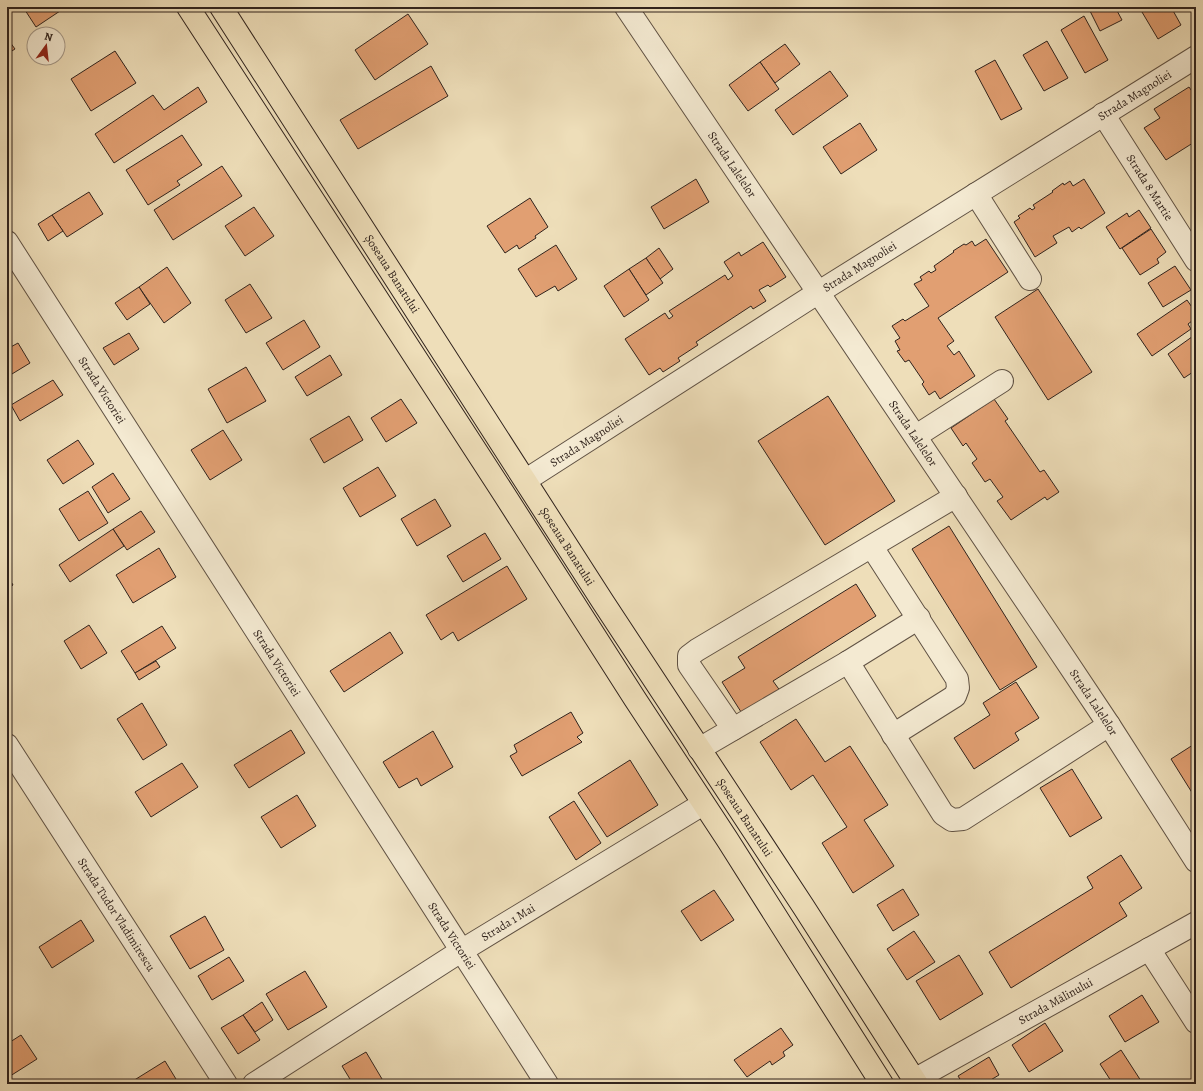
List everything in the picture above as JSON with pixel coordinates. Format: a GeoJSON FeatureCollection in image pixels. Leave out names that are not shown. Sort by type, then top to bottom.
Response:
{"type":"FeatureCollection","features":[{"type":"Feature","properties":{"kind":"main road"},"geometry":{"type":"LineString","coordinates":[[188,7],[727,839],[882,1084]]}},
{"type":"Feature","properties":{"kind":"main road","name":"Șoseaua Banatului"},"geometry":{"type":"LineString","coordinates":[[221,7],[699,749],[803,906],[915,1082]]}},
{"type":"Feature","properties":{"kind":"street","name":"Strada Lalelelor"},"geometry":{"type":"LineString","coordinates":[[626,7],[1109,725],[1196,861]]}},
{"type":"Feature","properties":{"kind":"street","name":"Strada Magnoliei"},"geometry":{"type":"LineString","coordinates":[[526,480],[819,292],[1196,57]]}},
{"type":"Feature","properties":{"kind":"street","name":"Strada 8 Martie"},"geometry":{"type":"LineString","coordinates":[[1103,114],[1196,260]]}},
{"type":"Feature","properties":{"kind":"street"},"geometry":{"type":"LineString","coordinates":[[976,194],[1030,279]]}},
{"type":"Feature","properties":{"kind":"street","name":"Strada Victoriei"},"geometry":{"type":"LineString","coordinates":[[7,242],[547,1084]]}},
{"type":"Feature","properties":{"kind":"street"},"geometry":{"type":"LineString","coordinates":[[916,436],[1002,381]]}},
{"type":"Feature","properties":{"kind":"street"},"geometry":{"type":"LineString","coordinates":[[733,729],[689,665],[689,656],[956,496]]}},
{"type":"Feature","properties":{"kind":"street"},"geometry":{"type":"LineString","coordinates":[[872,547],[957,679],[958,688],[955,696],[893,735]]}},
{"type":"Feature","properties":{"kind":"street"},"geometry":{"type":"LineString","coordinates":[[699,749],[848,662],[919,618]]}},
{"type":"Feature","properties":{"kind":"street"},"geometry":{"type":"LineString","coordinates":[[848,662],[943,814],[952,820],[962,819],[1109,725]]}},
{"type":"Feature","properties":{"kind":"street","name":"Strada Tudor Vladimirescu"},"geometry":{"type":"LineString","coordinates":[[7,746],[226,1084]]}},
{"type":"Feature","properties":{"kind":"street","name":"Strada 1 Mai"},"geometry":{"type":"LineString","coordinates":[[254,1084],[461,951],[703,804]]}},
{"type":"Feature","properties":{"kind":"street","name":"Strada Mălinului"},"geometry":{"type":"LineString","coordinates":[[915,1082],[1196,923]]}},
{"type":"Feature","properties":{"kind":"street"},"geometry":{"type":"LineString","coordinates":[[1149,949],[1196,1022]]}},
{"type":"Feature","properties":{"kind":"building"},"geometry":{"type":"Polygon","coordinates":[[[23,7],[57,7],[60,11],[38,26],[35,26],[23,7]]]}},
{"type":"Feature","properties":{"kind":"building"},"geometry":{"type":"Polygon","coordinates":[[[1088,7],[1115,7],[1122,20],[1100,31],[1088,7]]]}},
{"type":"Feature","properties":{"kind":"building"},"geometry":{"type":"Polygon","coordinates":[[[1139,7],[1171,7],[1181,25],[1158,39],[1139,7]]]}},
{"type":"Feature","properties":{"kind":"building"},"geometry":{"type":"Polygon","coordinates":[[[408,14],[428,44],[375,80],[355,50],[408,14]]]}},
{"type":"Feature","properties":{"kind":"building"},"geometry":{"type":"Polygon","coordinates":[[[1084,16],[1108,60],[1085,73],[1061,30],[1084,16]]]}},
{"type":"Feature","properties":{"kind":"building"},"geometry":{"type":"Polygon","coordinates":[[[7,38],[15,49],[7,54],[7,38]]]}},
{"type":"Feature","properties":{"kind":"building"},"geometry":{"type":"Polygon","coordinates":[[[1047,41],[1068,78],[1044,91],[1023,55],[1047,41]]]}},
{"type":"Feature","properties":{"kind":"building"},"geometry":{"type":"Polygon","coordinates":[[[785,44],[800,64],[775,83],[760,62],[785,44]]]}},
{"type":"Feature","properties":{"kind":"building"},"geometry":{"type":"Polygon","coordinates":[[[115,51],[136,83],[91,111],[71,79],[115,51]]]}},
{"type":"Feature","properties":{"kind":"building"},"geometry":{"type":"Polygon","coordinates":[[[995,60],[1022,109],[1001,120],[975,71],[995,60]]]}},
{"type":"Feature","properties":{"kind":"building"},"geometry":{"type":"Polygon","coordinates":[[[760,62],[779,89],[748,111],[729,85],[760,62]]]}},
{"type":"Feature","properties":{"kind":"building"},"geometry":{"type":"Polygon","coordinates":[[[431,66],[448,96],[358,149],[340,120],[431,66]]]}},
{"type":"Feature","properties":{"kind":"building"},"geometry":{"type":"Polygon","coordinates":[[[830,71],[848,96],[793,135],[775,110],[830,71]]]}},
{"type":"Feature","properties":{"kind":"building"},"geometry":{"type":"Polygon","coordinates":[[[198,87],[207,102],[114,163],[95,134],[153,95],[164,110],[198,87]]]}},
{"type":"Feature","properties":{"kind":"building"},"geometry":{"type":"Polygon","coordinates":[[[1189,87],[1196,97],[1196,141],[1166,160],[1144,128],[1160,118],[1154,109],[1189,87]]]}},
{"type":"Feature","properties":{"kind":"building"},"geometry":{"type":"Polygon","coordinates":[[[860,123],[877,150],[841,174],[823,147],[860,123]]]}},
{"type":"Feature","properties":{"kind":"building"},"geometry":{"type":"Polygon","coordinates":[[[182,135],[202,165],[177,181],[180,185],[148,205],[126,170],[182,135]]]}},
{"type":"Feature","properties":{"kind":"building"},"geometry":{"type":"Polygon","coordinates":[[[222,166],[242,196],[173,240],[154,210],[222,166]]]}},
{"type":"Feature","properties":{"kind":"building"},"geometry":{"type":"Polygon","coordinates":[[[696,179],[709,202],[664,229],[651,207],[696,179]]]}},
{"type":"Feature","properties":{"kind":"building"},"geometry":{"type":"Polygon","coordinates":[[[1084,179],[1105,213],[1081,229],[1079,227],[1072,232],[1069,227],[1053,236],[1057,243],[1035,257],[1014,222],[1020,218],[1018,216],[1030,208],[1032,210],[1035,208],[1033,205],[1053,192],[1052,191],[1063,183],[1064,185],[1070,181],[1073,186],[1084,179]]]}},
{"type":"Feature","properties":{"kind":"building"},"geometry":{"type":"Polygon","coordinates":[[[89,192],[103,214],[67,237],[52,215],[89,192]]]}},
{"type":"Feature","properties":{"kind":"building"},"geometry":{"type":"Polygon","coordinates":[[[530,198],[548,227],[535,236],[536,238],[519,249],[517,245],[505,253],[487,226],[530,198]]]}},
{"type":"Feature","properties":{"kind":"building"},"geometry":{"type":"Polygon","coordinates":[[[254,207],[274,236],[245,256],[225,226],[254,207]]]}},
{"type":"Feature","properties":{"kind":"building"},"geometry":{"type":"Polygon","coordinates":[[[1139,210],[1151,228],[1120,249],[1106,227],[1127,213],[1129,217],[1139,210]]]}},
{"type":"Feature","properties":{"kind":"building"},"geometry":{"type":"Polygon","coordinates":[[[52,215],[63,231],[48,241],[38,224],[52,215]]]}},
{"type":"Feature","properties":{"kind":"building"},"geometry":{"type":"Polygon","coordinates":[[[1151,229],[1166,252],[1157,259],[1159,263],[1140,275],[1122,248],[1151,229]]]}},
{"type":"Feature","properties":{"kind":"building"},"geometry":{"type":"Polygon","coordinates":[[[986,239],[1008,272],[938,318],[954,341],[947,346],[954,355],[959,351],[975,376],[940,399],[935,391],[929,395],[922,384],[924,382],[909,360],[905,362],[897,351],[900,350],[895,341],[900,338],[892,326],[903,319],[905,321],[929,306],[914,284],[922,280],[920,277],[929,271],[931,273],[936,270],[934,266],[964,244],[966,245],[972,241],[975,246],[986,239]]]}},
{"type":"Feature","properties":{"kind":"building"},"geometry":{"type":"Polygon","coordinates":[[[763,242],[786,277],[770,287],[768,285],[759,290],[766,301],[753,309],[751,306],[696,342],[698,345],[678,358],[680,361],[663,372],[660,368],[649,375],[625,339],[665,313],[669,319],[673,316],[669,311],[725,275],[728,280],[733,276],[724,262],[739,252],[741,256],[763,242]]]}},
{"type":"Feature","properties":{"kind":"building"},"geometry":{"type":"Polygon","coordinates":[[[556,245],[577,279],[558,291],[555,286],[536,297],[518,269],[556,245]]]}},
{"type":"Feature","properties":{"kind":"building"},"geometry":{"type":"Polygon","coordinates":[[[659,248],[673,269],[660,279],[646,258],[659,248]]]}},
{"type":"Feature","properties":{"kind":"building"},"geometry":{"type":"Polygon","coordinates":[[[646,258],[663,283],[646,295],[629,269],[646,258]]]}},
{"type":"Feature","properties":{"kind":"building"},"geometry":{"type":"Polygon","coordinates":[[[1175,266],[1191,290],[1163,307],[1148,283],[1175,266]]]}},
{"type":"Feature","properties":{"kind":"building"},"geometry":{"type":"Polygon","coordinates":[[[167,267],[191,303],[164,323],[139,287],[167,267]]]}},
{"type":"Feature","properties":{"kind":"building"},"geometry":{"type":"Polygon","coordinates":[[[629,269],[649,300],[624,317],[604,286],[629,269]]]}},
{"type":"Feature","properties":{"kind":"building"},"geometry":{"type":"Polygon","coordinates":[[[250,284],[272,318],[246,333],[225,300],[250,284]]]}},
{"type":"Feature","properties":{"kind":"building"},"geometry":{"type":"Polygon","coordinates":[[[139,287],[150,304],[127,320],[115,303],[139,287]]]}},
{"type":"Feature","properties":{"kind":"building"},"geometry":{"type":"Polygon","coordinates":[[[1038,289],[1092,372],[1048,400],[995,317],[1038,289]]]}},
{"type":"Feature","properties":{"kind":"building"},"geometry":{"type":"Polygon","coordinates":[[[1187,300],[1196,313],[1196,318],[1188,324],[1191,329],[1152,356],[1137,334],[1187,300]]]}},
{"type":"Feature","properties":{"kind":"building"},"geometry":{"type":"Polygon","coordinates":[[[304,320],[320,347],[283,370],[266,343],[304,320]]]}},
{"type":"Feature","properties":{"kind":"building"},"geometry":{"type":"Polygon","coordinates":[[[129,333],[139,349],[114,365],[103,348],[129,333]]]}},
{"type":"Feature","properties":{"kind":"building"},"geometry":{"type":"Polygon","coordinates":[[[1196,334],[1196,370],[1184,378],[1168,354],[1196,334]]]}},
{"type":"Feature","properties":{"kind":"building"},"geometry":{"type":"Polygon","coordinates":[[[18,343],[30,363],[7,377],[7,349],[18,343]]]}},
{"type":"Feature","properties":{"kind":"building"},"geometry":{"type":"Polygon","coordinates":[[[330,355],[342,375],[307,396],[295,377],[330,355]]]}},
{"type":"Feature","properties":{"kind":"building"},"geometry":{"type":"Polygon","coordinates":[[[246,367],[266,401],[227,423],[208,389],[246,367]]]}},
{"type":"Feature","properties":{"kind":"building"},"geometry":{"type":"Polygon","coordinates":[[[53,380],[63,395],[20,421],[11,405],[53,380]]]}},
{"type":"Feature","properties":{"kind":"building"},"geometry":{"type":"Polygon","coordinates":[[[828,396],[895,501],[825,545],[758,441],[828,396]]]}},
{"type":"Feature","properties":{"kind":"building"},"geometry":{"type":"Polygon","coordinates":[[[401,399],[417,423],[386,442],[371,418],[401,399]]]}},
{"type":"Feature","properties":{"kind":"building"},"geometry":{"type":"Polygon","coordinates":[[[994,399],[1008,419],[1005,421],[1040,472],[1044,470],[1059,492],[1047,500],[1045,497],[1011,520],[997,501],[1003,497],[990,479],[985,482],[972,463],[977,459],[966,443],[963,446],[951,428],[994,399]]]}},
{"type":"Feature","properties":{"kind":"building"},"geometry":{"type":"Polygon","coordinates":[[[349,416],[363,440],[324,463],[310,439],[349,416]]]}},
{"type":"Feature","properties":{"kind":"building"},"geometry":{"type":"Polygon","coordinates":[[[223,430],[242,460],[210,480],[191,450],[223,430]]]}},
{"type":"Feature","properties":{"kind":"building"},"geometry":{"type":"Polygon","coordinates":[[[78,440],[94,464],[63,484],[47,460],[78,440]]]}},
{"type":"Feature","properties":{"kind":"building"},"geometry":{"type":"Polygon","coordinates":[[[378,467],[396,496],[360,517],[343,488],[378,467]]]}},
{"type":"Feature","properties":{"kind":"building"},"geometry":{"type":"Polygon","coordinates":[[[113,473],[130,499],[108,513],[92,487],[113,473]]]}},
{"type":"Feature","properties":{"kind":"building"},"geometry":{"type":"Polygon","coordinates":[[[88,491],[108,523],[79,541],[59,509],[88,491]]]}},
{"type":"Feature","properties":{"kind":"building"},"geometry":{"type":"Polygon","coordinates":[[[435,499],[451,526],[417,546],[401,519],[435,499]]]}},
{"type":"Feature","properties":{"kind":"building"},"geometry":{"type":"Polygon","coordinates":[[[141,511],[155,532],[127,550],[113,529],[141,511]]]}},
{"type":"Feature","properties":{"kind":"building"},"geometry":{"type":"Polygon","coordinates":[[[949,526],[1037,667],[1000,690],[912,549],[949,526]]]}},
{"type":"Feature","properties":{"kind":"building"},"geometry":{"type":"Polygon","coordinates":[[[113,529],[124,546],[70,582],[59,565],[113,529]]]}},
{"type":"Feature","properties":{"kind":"building"},"geometry":{"type":"Polygon","coordinates":[[[485,533],[501,559],[463,582],[447,556],[485,533]]]}},
{"type":"Feature","properties":{"kind":"building"},"geometry":{"type":"Polygon","coordinates":[[[159,548],[176,577],[133,603],[116,575],[159,548]]]}},
{"type":"Feature","properties":{"kind":"building"},"geometry":{"type":"Polygon","coordinates":[[[507,566],[527,599],[458,641],[453,632],[441,640],[426,615],[507,566]]]}},
{"type":"Feature","properties":{"kind":"building"},"geometry":{"type":"Polygon","coordinates":[[[7,575],[13,585],[7,589],[7,575]]]}},
{"type":"Feature","properties":{"kind":"building"},"geometry":{"type":"Polygon","coordinates":[[[856,584],[876,616],[773,681],[781,692],[743,715],[722,682],[745,668],[738,657],[856,584]]]}},
{"type":"Feature","properties":{"kind":"building"},"geometry":{"type":"Polygon","coordinates":[[[89,625],[107,653],[81,669],[64,641],[89,625]]]}},
{"type":"Feature","properties":{"kind":"building"},"geometry":{"type":"Polygon","coordinates":[[[162,626],[176,648],[135,673],[121,651],[162,626]]]}},
{"type":"Feature","properties":{"kind":"building"},"geometry":{"type":"Polygon","coordinates":[[[390,632],[403,653],[344,692],[330,671],[390,632]]]}},
{"type":"Feature","properties":{"kind":"building"},"geometry":{"type":"Polygon","coordinates":[[[156,661],[160,667],[139,680],[135,673],[156,661]]]}},
{"type":"Feature","properties":{"kind":"building"},"geometry":{"type":"Polygon","coordinates":[[[1016,682],[1039,718],[1015,733],[1019,740],[974,769],[954,738],[990,715],[983,703],[1016,682]]]}},
{"type":"Feature","properties":{"kind":"building"},"geometry":{"type":"Polygon","coordinates":[[[142,703],[167,745],[143,760],[117,719],[142,703]]]}},
{"type":"Feature","properties":{"kind":"building"},"geometry":{"type":"Polygon","coordinates":[[[571,712],[583,733],[577,737],[582,742],[522,776],[510,756],[517,752],[514,745],[571,712]]]}},
{"type":"Feature","properties":{"kind":"building"},"geometry":{"type":"Polygon","coordinates":[[[796,719],[825,762],[850,746],[888,805],[864,820],[894,866],[853,893],[822,843],[847,827],[813,775],[791,790],[760,742],[796,719]]]}},
{"type":"Feature","properties":{"kind":"building"},"geometry":{"type":"Polygon","coordinates":[[[291,730],[305,753],[249,788],[234,765],[291,730]]]}},
{"type":"Feature","properties":{"kind":"building"},"geometry":{"type":"Polygon","coordinates":[[[433,731],[453,767],[421,786],[417,778],[399,788],[383,762],[433,731]]]}},
{"type":"Feature","properties":{"kind":"building"},"geometry":{"type":"Polygon","coordinates":[[[1196,743],[1196,799],[1171,759],[1196,743]]]}},
{"type":"Feature","properties":{"kind":"building"},"geometry":{"type":"Polygon","coordinates":[[[630,760],[658,805],[607,837],[578,793],[630,760]]]}},
{"type":"Feature","properties":{"kind":"building"},"geometry":{"type":"Polygon","coordinates":[[[182,763],[198,787],[151,817],[135,792],[182,763]]]}},
{"type":"Feature","properties":{"kind":"building"},"geometry":{"type":"Polygon","coordinates":[[[1072,769],[1102,818],[1070,837],[1040,788],[1072,769]]]}},
{"type":"Feature","properties":{"kind":"building"},"geometry":{"type":"Polygon","coordinates":[[[297,795],[316,826],[281,848],[261,817],[297,795]]]}},
{"type":"Feature","properties":{"kind":"building"},"geometry":{"type":"Polygon","coordinates":[[[574,801],[601,843],[576,860],[549,817],[574,801]]]}},
{"type":"Feature","properties":{"kind":"building"},"geometry":{"type":"Polygon","coordinates":[[[1121,855],[1142,888],[1119,903],[1127,916],[1011,988],[989,952],[1093,888],[1087,877],[1121,855]]]}},
{"type":"Feature","properties":{"kind":"building"},"geometry":{"type":"Polygon","coordinates":[[[903,889],[919,915],[893,931],[877,905],[903,889]]]}},
{"type":"Feature","properties":{"kind":"building"},"geometry":{"type":"Polygon","coordinates":[[[714,890],[734,920],[701,941],[681,911],[714,890]]]}},
{"type":"Feature","properties":{"kind":"building"},"geometry":{"type":"Polygon","coordinates":[[[205,916],[224,950],[190,969],[170,936],[205,916]]]}},
{"type":"Feature","properties":{"kind":"building"},"geometry":{"type":"Polygon","coordinates":[[[81,920],[94,941],[52,968],[39,947],[81,920]]]}},
{"type":"Feature","properties":{"kind":"building"},"geometry":{"type":"Polygon","coordinates":[[[914,931],[935,962],[907,980],[887,949],[914,931]]]}},
{"type":"Feature","properties":{"kind":"building"},"geometry":{"type":"Polygon","coordinates":[[[959,955],[983,994],[940,1020],[916,981],[959,955]]]}},
{"type":"Feature","properties":{"kind":"building"},"geometry":{"type":"Polygon","coordinates":[[[229,957],[244,981],[212,1000],[198,976],[229,957]]]}},
{"type":"Feature","properties":{"kind":"building"},"geometry":{"type":"Polygon","coordinates":[[[305,971],[327,1007],[288,1030],[266,994],[305,971]]]}},
{"type":"Feature","properties":{"kind":"building"},"geometry":{"type":"Polygon","coordinates":[[[1142,995],[1159,1022],[1125,1042],[1109,1016],[1142,995]]]}},
{"type":"Feature","properties":{"kind":"building"},"geometry":{"type":"Polygon","coordinates":[[[262,1002],[273,1020],[255,1032],[243,1015],[262,1002]]]}},
{"type":"Feature","properties":{"kind":"building"},"geometry":{"type":"Polygon","coordinates":[[[243,1015],[260,1040],[238,1054],[221,1028],[243,1015]]]}},
{"type":"Feature","properties":{"kind":"building"},"geometry":{"type":"Polygon","coordinates":[[[1045,1023],[1063,1051],[1029,1072],[1012,1045],[1045,1023]]]}},
{"type":"Feature","properties":{"kind":"building"},"geometry":{"type":"Polygon","coordinates":[[[781,1028],[793,1045],[783,1052],[785,1056],[772,1065],[770,1061],[747,1077],[734,1060],[781,1028]]]}},
{"type":"Feature","properties":{"kind":"building"},"geometry":{"type":"Polygon","coordinates":[[[21,1035],[37,1059],[7,1078],[7,1044],[21,1035]]]}},
{"type":"Feature","properties":{"kind":"building"},"geometry":{"type":"Polygon","coordinates":[[[1121,1050],[1143,1084],[1113,1084],[1100,1064],[1121,1050]]]}},
{"type":"Feature","properties":{"kind":"building"},"geometry":{"type":"Polygon","coordinates":[[[366,1052],[385,1084],[353,1084],[342,1066],[366,1052]]]}},
{"type":"Feature","properties":{"kind":"building"},"geometry":{"type":"Polygon","coordinates":[[[989,1057],[999,1075],[984,1084],[963,1084],[958,1076],[989,1057]]]}},
{"type":"Feature","properties":{"kind":"building"},"geometry":{"type":"Polygon","coordinates":[[[165,1061],[179,1084],[128,1084],[165,1061]]]}}]}
